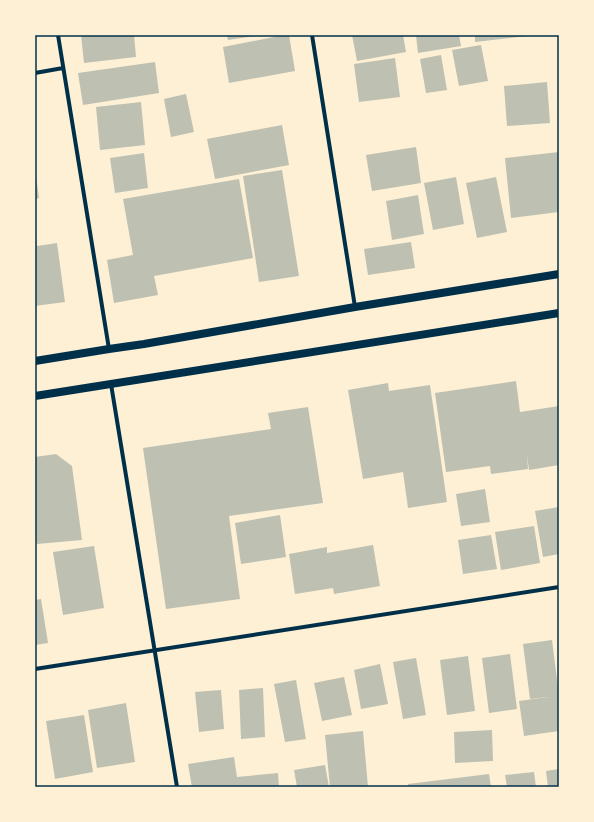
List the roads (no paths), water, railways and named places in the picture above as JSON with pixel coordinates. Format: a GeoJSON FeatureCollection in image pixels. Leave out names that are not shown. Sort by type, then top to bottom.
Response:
{"type":"FeatureCollection","features":[{"type":"Feature","properties":{"kind":"main road"},"geometry":{"type":"LineString","coordinates":[[35,360],[144,344],[355,307],[559,274]]}},
{"type":"Feature","properties":{"kind":"main road"},"geometry":{"type":"LineString","coordinates":[[35,396],[559,313]]}},
{"type":"Feature","properties":{"kind":"street"},"geometry":{"type":"LineString","coordinates":[[58,35],[109,349]]}},
{"type":"Feature","properties":{"kind":"street"},"geometry":{"type":"LineString","coordinates":[[312,35],[355,307]]}},
{"type":"Feature","properties":{"kind":"street"},"geometry":{"type":"LineString","coordinates":[[35,73],[63,68]]}},
{"type":"Feature","properties":{"kind":"street"},"geometry":{"type":"LineString","coordinates":[[111,384],[177,787]]}},
{"type":"Feature","properties":{"kind":"street"},"geometry":{"type":"LineString","coordinates":[[35,669],[559,587]]}}]}
